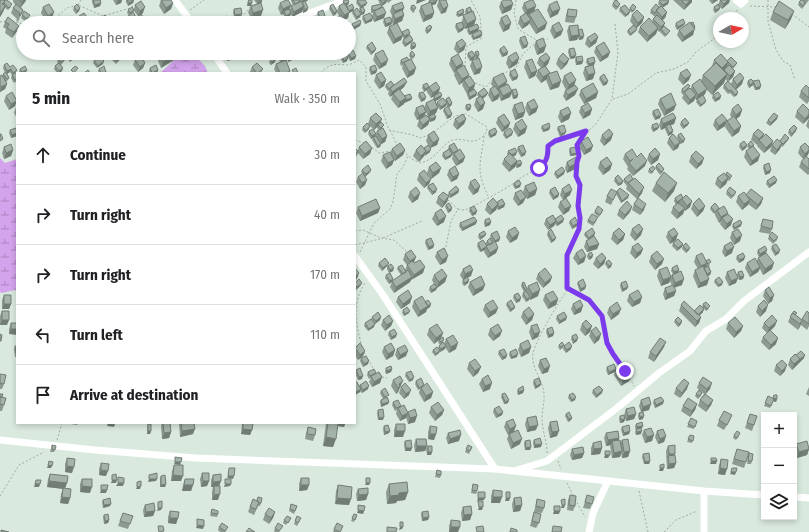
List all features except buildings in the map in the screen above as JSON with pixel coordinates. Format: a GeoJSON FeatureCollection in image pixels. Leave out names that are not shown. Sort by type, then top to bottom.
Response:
{"type":"FeatureCollection","features":[{"type":"Feature","properties":{"kind":"street"},"geometry":{"type":"LineString","coordinates":[[175,0],[186,16]]}},
{"type":"Feature","properties":{"kind":"street"},"geometry":{"type":"LineString","coordinates":[[302,16],[345,0]]}},
{"type":"Feature","properties":{"kind":"street"},"geometry":{"type":"LineString","coordinates":[[219,60],[226,72]]}},
{"type":"Feature","properties":{"kind":"street"},"geometry":{"type":"LineString","coordinates":[[511,471],[547,461],[659,373],[690,351],[706,331],[726,319],[744,301],[809,252]]}},
{"type":"Feature","properties":{"kind":"street"},"geometry":{"type":"LineString","coordinates":[[357,259],[495,469]]}},
{"type":"Feature","properties":{"kind":"street"},"geometry":{"type":"LineString","coordinates":[[0,440],[196,458],[495,469],[704,491],[761,495]]}},
{"type":"Feature","properties":{"kind":"street"},"geometry":{"type":"LineString","coordinates":[[547,461],[549,475]]}},
{"type":"Feature","properties":{"kind":"street"},"geometry":{"type":"LineString","coordinates":[[589,532],[593,513],[608,481]]}},
{"type":"Feature","properties":{"kind":"street"},"geometry":{"type":"LineString","coordinates":[[704,491],[704,532]]}},
{"type":"Feature","properties":{"kind":"street"},"geometry":{"type":"LineString","coordinates":[[797,497],[809,498]]}},
{"type":"Feature","properties":{"kind":"path"},"geometry":{"type":"LineString","coordinates":[[78,5],[80,0]]}},
{"type":"Feature","properties":{"kind":"path"},"geometry":{"type":"LineString","coordinates":[[57,16],[67,8],[78,5],[103,16],[130,8],[142,0]]}},
{"type":"Feature","properties":{"kind":"path"},"geometry":{"type":"LineString","coordinates":[[184,13],[204,0]]}},
{"type":"Feature","properties":{"kind":"path"},"geometry":{"type":"LineString","coordinates":[[243,16],[251,6],[252,0]]}},
{"type":"Feature","properties":{"kind":"path"},"geometry":{"type":"LineString","coordinates":[[465,67],[466,48],[482,38],[480,17],[471,0]]}},
{"type":"Feature","properties":{"kind":"path"},"geometry":{"type":"LineString","coordinates":[[516,0],[514,13],[518,29],[538,41]]}},
{"type":"Feature","properties":{"kind":"path"},"geometry":{"type":"LineString","coordinates":[[768,0],[768,21],[776,50],[783,61],[790,65],[795,80]]}},
{"type":"Feature","properties":{"kind":"path"},"geometry":{"type":"LineString","coordinates":[[735,12],[741,1],[756,8],[777,7]]}},
{"type":"Feature","properties":{"kind":"path"},"geometry":{"type":"LineString","coordinates":[[788,12],[806,23],[809,27]]}},
{"type":"Feature","properties":{"kind":"path"},"geometry":{"type":"LineString","coordinates":[[0,22],[5,20],[16,22]]}},
{"type":"Feature","properties":{"kind":"path"},"geometry":{"type":"LineString","coordinates":[[446,198],[458,209],[465,210],[502,192],[529,172],[545,164],[548,156],[548,146],[555,141],[586,131],[596,124],[612,99],[618,52],[615,24]]}},
{"type":"Feature","properties":{"kind":"path"},"geometry":{"type":"LineString","coordinates":[[500,75],[516,68],[523,54],[538,41],[548,39]]}},
{"type":"Feature","properties":{"kind":"path"},"geometry":{"type":"LineString","coordinates":[[612,99],[628,94],[656,73],[674,69],[688,62],[696,52],[713,39]]}},
{"type":"Feature","properties":{"kind":"path"},"geometry":{"type":"LineString","coordinates":[[322,72],[329,65],[336,63],[348,65],[359,60],[362,62],[366,67],[366,82],[380,104],[389,130],[398,147],[421,163],[431,160],[451,141],[477,141],[484,135]]}},
{"type":"Feature","properties":{"kind":"path"},"geometry":{"type":"LineString","coordinates":[[472,81],[486,88],[496,77]]}},
{"type":"Feature","properties":{"kind":"path"},"geometry":{"type":"LineString","coordinates":[[389,130],[403,134],[411,133],[420,138],[440,129],[443,124],[455,116],[466,114],[487,126],[484,135],[479,170],[482,183],[489,197]]}},
{"type":"Feature","properties":{"kind":"path"},"geometry":{"type":"LineString","coordinates":[[547,461],[547,447],[542,420],[545,397],[541,383],[534,368],[533,352],[546,325],[558,308],[562,297],[567,291],[567,255],[579,229],[580,218],[578,206],[580,185],[576,176],[579,156],[577,145],[586,131]]}},
{"type":"Feature","properties":{"kind":"path"},"geometry":{"type":"LineString","coordinates":[[356,140],[370,146],[379,153],[391,152],[394,150]]}},
{"type":"Feature","properties":{"kind":"path"},"geometry":{"type":"LineString","coordinates":[[357,259],[374,223],[390,209],[393,202],[397,174],[408,155]]}},
{"type":"Feature","properties":{"kind":"path"},"geometry":{"type":"LineString","coordinates":[[445,251],[452,221],[458,209]]}},
{"type":"Feature","properties":{"kind":"path"},"geometry":{"type":"LineString","coordinates":[[356,245],[394,234],[422,221]]}},
{"type":"Feature","properties":{"kind":"path"},"geometry":{"type":"LineString","coordinates":[[356,231],[363,230],[380,238],[394,240],[409,254]]}},
{"type":"Feature","properties":{"kind":"path"},"geometry":{"type":"LineString","coordinates":[[356,299],[369,276]]}},
{"type":"Feature","properties":{"kind":"path"},"geometry":{"type":"LineString","coordinates":[[567,288],[589,300],[602,316],[607,343],[623,368]]}},
{"type":"Feature","properties":{"kind":"path"},"geometry":{"type":"LineString","coordinates":[[356,313],[363,349],[374,372]]}},
{"type":"Feature","properties":{"kind":"path"},"geometry":{"type":"LineString","coordinates":[[627,373],[636,392]]}},
{"type":"Feature","properties":{"kind":"path"},"geometry":{"type":"LineString","coordinates":[[381,376],[387,378]]}},
{"type":"Feature","properties":{"kind":"path"},"geometry":{"type":"LineString","coordinates":[[54,445],[57,442],[62,424]]}},
{"type":"Feature","properties":{"kind":"path"},"geometry":{"type":"LineString","coordinates":[[0,496],[19,465],[44,451]]}},
{"type":"Feature","properties":{"kind":"path"},"geometry":{"type":"LineString","coordinates":[[555,455],[581,512],[591,523]]}},
{"type":"Feature","properties":{"kind":"path"},"geometry":{"type":"LineString","coordinates":[[638,484],[648,532]]}},
{"type":"Feature","properties":{"kind":"path"},"geometry":{"type":"LineString","coordinates":[[664,532],[676,520],[704,510]]}},
{"type":"Feature","properties":{"kind":"green space"},"geometry":{"type":"Polygon","coordinates":[[[174,60],[199,60],[205,66],[208,72],[161,72],[174,60]]]}},
{"type":"Feature","properties":{"kind":"green space"},"geometry":{"type":"Polygon","coordinates":[[[0,158],[5,163],[16,159],[16,290],[0,292],[0,158]]]}},
{"type":"Feature","properties":{"kind":"route"},"geometry":{"type":"LineString","coordinates":[[539,168],[545,164],[548,156],[548,146],[555,141],[578,135],[586,131],[577,145],[579,156],[576,176],[580,185],[578,206],[580,218],[579,229],[567,255],[567,288],[589,300],[602,316],[607,343],[625,371]]}}]}
